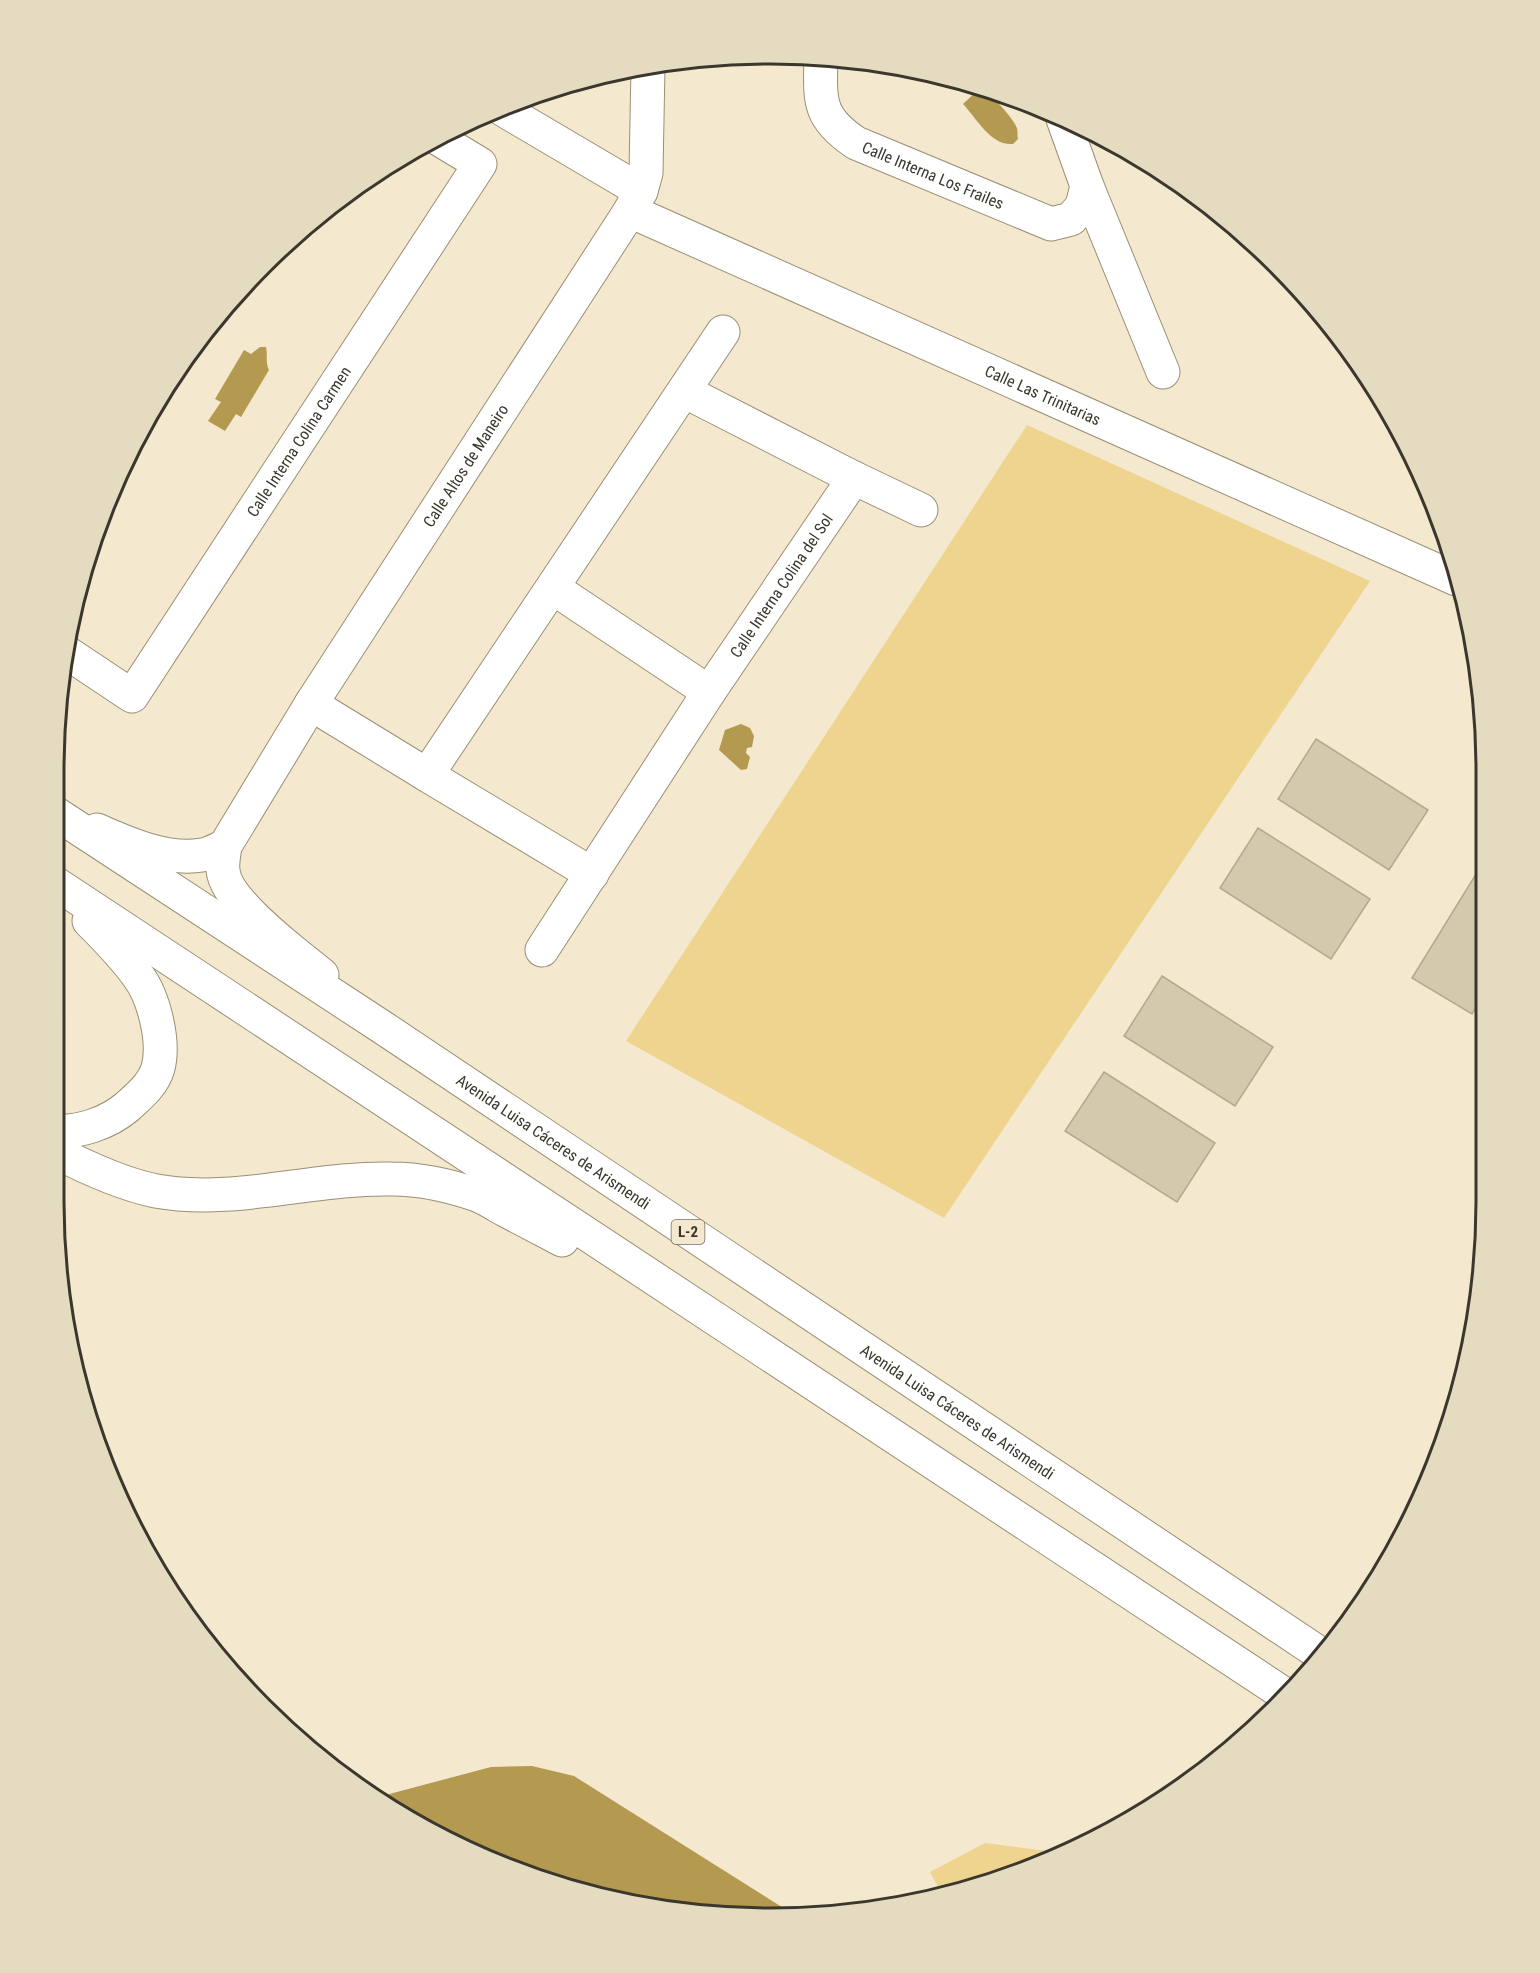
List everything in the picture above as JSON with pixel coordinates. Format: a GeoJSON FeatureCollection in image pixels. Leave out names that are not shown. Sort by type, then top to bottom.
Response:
{"type":"FeatureCollection","features":[{"type":"Feature","properties":{"kind":"street","name":"Calle Interna Los Frailes"},"geometry":{"type":"LineString","coordinates":[[821,67],[822,101],[829,121],[856,143],[1051,224],[1071,219],[1082,206],[1087,186]]}},
{"type":"Feature","properties":{"kind":"street","name":"Calle Altos de Maneiro"},"geometry":{"type":"LineString","coordinates":[[225,846],[426,508],[636,201],[646,173],[648,76]]}},
{"type":"Feature","properties":{"kind":"street","name":"Calle Las Trinitarias"},"geometry":{"type":"LineString","coordinates":[[510,114],[636,201],[1447,575]]}},
{"type":"Feature","properties":{"kind":"street"},"geometry":{"type":"LineString","coordinates":[[1067,130],[1087,186],[1163,372]]}},
{"type":"Feature","properties":{"kind":"street","name":"Calle Interna Colina Carmen"},"geometry":{"type":"LineString","coordinates":[[74,657],[132,696],[480,164],[446,143]]}},
{"type":"Feature","properties":{"kind":"street"},"geometry":{"type":"LineString","coordinates":[[427,775],[723,332]]}},
{"type":"Feature","properties":{"kind":"street"},"geometry":{"type":"LineString","coordinates":[[684,391],[921,510]]}},
{"type":"Feature","properties":{"kind":"street","name":"Calle Interna Colina del Sol"},"geometry":{"type":"LineString","coordinates":[[542,950],[709,692],[854,478]]}},
{"type":"Feature","properties":{"kind":"street"},"geometry":{"type":"LineString","coordinates":[[553,588],[709,692]]}},
{"type":"Feature","properties":{"kind":"street"},"geometry":{"type":"LineString","coordinates":[[311,704],[592,874]]}},
{"type":"Feature","properties":{"kind":"street","name":"L-2"},"geometry":{"type":"LineString","coordinates":[[64,816],[138,848],[176,855],[202,855],[225,846]]}},
{"type":"Feature","properties":{"kind":"street","name":"Avenida Luisa Cáceres de Arismendi"},"geometry":{"type":"LineString","coordinates":[[64,818],[385,1029],[1315,1650]]}},
{"type":"Feature","properties":{"kind":"street"},"geometry":{"type":"LineString","coordinates":[[225,846],[222,872],[234,897],[250,914],[385,1029]]}},
{"type":"Feature","properties":{"kind":"street"},"geometry":{"type":"LineString","coordinates":[[64,889],[1279,1691]]}},
{"type":"Feature","properties":{"kind":"street"},"geometry":{"type":"LineString","coordinates":[[64,898],[110,941],[140,977],[158,1024],[159,1049],[158,1068],[149,1086],[119,1113],[95,1125],[64,1131]]}},
{"type":"Feature","properties":{"kind":"street"},"geometry":{"type":"LineString","coordinates":[[64,1156],[116,1178],[156,1191],[224,1193],[328,1181],[393,1179],[438,1185],[478,1196],[727,1326]]}},
{"type":"Feature","properties":{"kind":"shaded area"},"geometry":{"type":"Polygon","coordinates":[[[973,95],[997,102],[1015,124],[1018,139],[1013,144],[998,141],[979,124],[963,104],[973,95]]]}},
{"type":"Feature","properties":{"kind":"shaded area"},"geometry":{"type":"Polygon","coordinates":[[[260,347],[266,347],[269,370],[241,417],[236,414],[225,431],[208,421],[221,402],[215,399],[244,350],[251,354],[260,347]]]}},
{"type":"Feature","properties":{"kind":"shaded area"},"geometry":{"type":"Polygon","coordinates":[[[1027,425],[1370,581],[944,1218],[626,1041],[1027,425]]]}},
{"type":"Feature","properties":{"kind":"shaded area"},"geometry":{"type":"Polygon","coordinates":[[[741,724],[750,728],[754,736],[752,747],[747,748],[746,753],[750,757],[747,769],[741,770],[719,750],[725,730],[741,724]]]}},
{"type":"Feature","properties":{"kind":"shaded area"},"geometry":{"type":"Polygon","coordinates":[[[532,1766],[574,1776],[783,1908],[724,1907],[678,1902],[632,1895],[587,1884],[500,1855],[458,1836],[386,1795],[491,1767],[532,1766]]]}},
{"type":"Feature","properties":{"kind":"shaded area"},"geometry":{"type":"Polygon","coordinates":[[[985,1843],[1049,1851],[997,1871],[938,1888],[930,1872],[985,1843]]]}},
{"type":"Feature","properties":{"kind":"building"},"geometry":{"type":"Polygon","coordinates":[[[1316,739],[1428,810],[1389,870],[1278,799],[1316,739]]]}},
{"type":"Feature","properties":{"kind":"building"},"geometry":{"type":"Polygon","coordinates":[[[1258,828],[1370,899],[1331,959],[1220,888],[1258,828]]]}},
{"type":"Feature","properties":{"kind":"building"},"geometry":{"type":"Polygon","coordinates":[[[1476,874],[1476,1008],[1472,1014],[1412,978],[1476,874]]]}},
{"type":"Feature","properties":{"kind":"building"},"geometry":{"type":"Polygon","coordinates":[[[1162,976],[1273,1047],[1235,1106],[1124,1036],[1162,976]]]}},
{"type":"Feature","properties":{"kind":"building"},"geometry":{"type":"Polygon","coordinates":[[[1104,1072],[1215,1143],[1177,1202],[1065,1131],[1104,1072]]]}}]}
